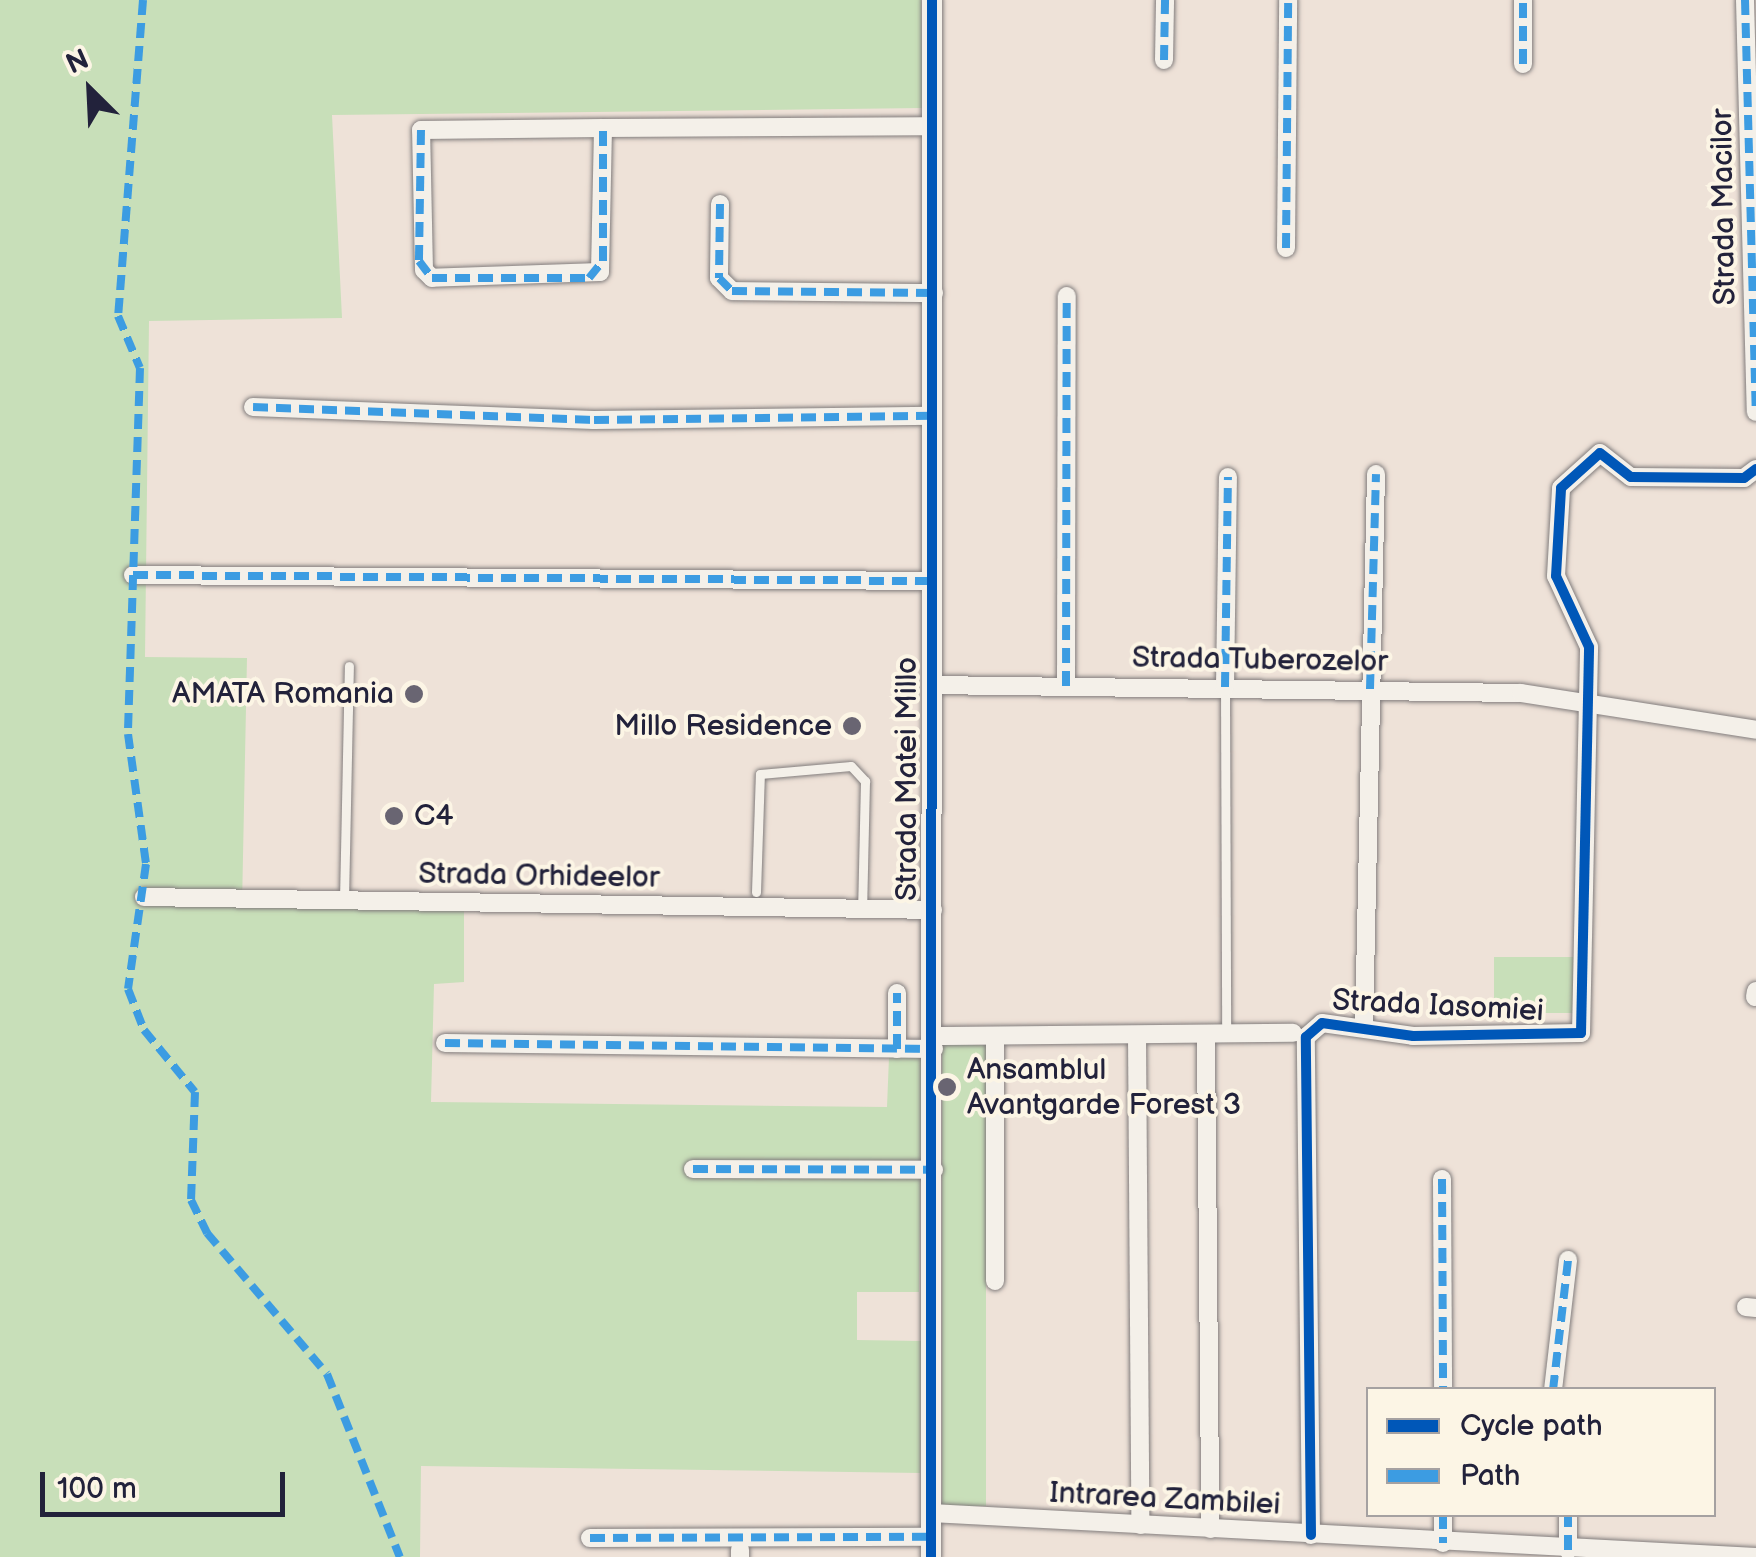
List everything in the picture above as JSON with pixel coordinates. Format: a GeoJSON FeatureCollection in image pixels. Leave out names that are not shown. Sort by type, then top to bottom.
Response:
{"type":"FeatureCollection","features":[{"type":"Feature","properties":{"kind":"street","name":"Strada Matei Millo"},"geometry":{"type":"LineString","coordinates":[[931,1547],[932,0]]}},
{"type":"Feature","properties":{"kind":"street"},"geometry":{"type":"LineString","coordinates":[[1164,60],[1165,0]]}},
{"type":"Feature","properties":{"kind":"street"},"geometry":{"type":"LineString","coordinates":[[1286,248],[1288,0]]}},
{"type":"Feature","properties":{"kind":"street"},"geometry":{"type":"LineString","coordinates":[[1523,0],[1523,64]]}},
{"type":"Feature","properties":{"kind":"street","name":"Strada Macilor"},"geometry":{"type":"LineString","coordinates":[[1745,0],[1756,412]]}},
{"type":"Feature","properties":{"kind":"street"},"geometry":{"type":"LineString","coordinates":[[603,128],[600,272],[452,278],[424,270],[421,130],[603,128],[933,126]]}},
{"type":"Feature","properties":{"kind":"street"},"geometry":{"type":"LineString","coordinates":[[720,204],[719,278],[732,291],[934,292]]}},
{"type":"Feature","properties":{"kind":"street"},"geometry":{"type":"LineString","coordinates":[[1066,686],[1067,296]]}},
{"type":"Feature","properties":{"kind":"street"},"geometry":{"type":"LineString","coordinates":[[253,407],[594,420],[933,416]]}},
{"type":"Feature","properties":{"kind":"street"},"geometry":{"type":"LineString","coordinates":[[1588,703],[1588,647],[1556,576],[1561,488],[1600,453],[1631,477],[1744,478],[1756,469]]}},
{"type":"Feature","properties":{"kind":"street"},"geometry":{"type":"LineString","coordinates":[[1364,1024],[1376,474]]}},
{"type":"Feature","properties":{"kind":"street"},"geometry":{"type":"LineString","coordinates":[[1225,687],[1228,477]]}},
{"type":"Feature","properties":{"kind":"street"},"geometry":{"type":"LineString","coordinates":[[133,575],[932,580]]}},
{"type":"Feature","properties":{"kind":"street","name":"Strada Tuberozelor"},"geometry":{"type":"LineString","coordinates":[[931,685],[1370,688],[1588,703],[1756,730]]}},
{"type":"Feature","properties":{"kind":"street","name":"Strada Iasomiei"},"geometry":{"type":"LineString","coordinates":[[446,1043],[897,1049],[995,1036],[1299,1035],[1322,1023],[1364,1024],[1412,1036],[1574,1037],[1586,1017],[1588,703]]}},
{"type":"Feature","properties":{"kind":"street","name":"Strada Orhideelor"},"geometry":{"type":"LineString","coordinates":[[144,897],[933,910]]}},
{"type":"Feature","properties":{"kind":"street"},"geometry":{"type":"LineString","coordinates":[[897,993],[897,1049]]}},
{"type":"Feature","properties":{"kind":"street"},"geometry":{"type":"LineString","coordinates":[[1206,1034],[1210,1529]]}},
{"type":"Feature","properties":{"kind":"street"},"geometry":{"type":"LineString","coordinates":[[1137,1035],[1140,1525]]}},
{"type":"Feature","properties":{"kind":"street"},"geometry":{"type":"LineString","coordinates":[[1299,1035],[1311,1535]]}},
{"type":"Feature","properties":{"kind":"street"},"geometry":{"type":"LineString","coordinates":[[995,1036],[995,1281]]}},
{"type":"Feature","properties":{"kind":"street"},"geometry":{"type":"LineString","coordinates":[[693,1169],[934,1170]]}},
{"type":"Feature","properties":{"kind":"street"},"geometry":{"type":"LineString","coordinates":[[1442,1180],[1443,1387]]}},
{"type":"Feature","properties":{"kind":"street"},"geometry":{"type":"LineString","coordinates":[[1553,1387],[1568,1260]]}},
{"type":"Feature","properties":{"kind":"street","name":"Intrarea Zambilei"},"geometry":{"type":"LineString","coordinates":[[931,1513],[1756,1557]]}},
{"type":"Feature","properties":{"kind":"street"},"geometry":{"type":"LineString","coordinates":[[1443,1517],[1443,1543]]}},
{"type":"Feature","properties":{"kind":"street"},"geometry":{"type":"LineString","coordinates":[[1557,1517],[1562,1549]]}},
{"type":"Feature","properties":{"kind":"street"},"geometry":{"type":"LineString","coordinates":[[1562,1549],[1567,1517]]}},
{"type":"Feature","properties":{"kind":"street"},"geometry":{"type":"LineString","coordinates":[[590,1538],[931,1547]]}},
{"type":"Feature","properties":{"kind":"lane"},"geometry":{"type":"LineString","coordinates":[[344,900],[349,666]]}},
{"type":"Feature","properties":{"kind":"lane"},"geometry":{"type":"LineString","coordinates":[[1225,687],[1226,1034]]}},
{"type":"Feature","properties":{"kind":"lane"},"geometry":{"type":"LineString","coordinates":[[756,892],[760,774],[851,766],[864,781],[862,909]]}},
{"type":"Feature","properties":{"kind":"green space"},"geometry":{"type":"Polygon","coordinates":[[[0,0],[921,0],[923,108],[332,115],[342,318],[149,321],[145,657],[247,658],[242,906],[464,910],[464,982],[434,984],[431,1102],[887,1107],[889,1057],[922,1057],[919,1292],[857,1292],[857,1340],[921,1341],[920,1473],[421,1466],[420,1557],[0,1557],[0,0]]]}},
{"type":"Feature","properties":{"kind":"green space"},"geometry":{"type":"Polygon","coordinates":[[[1494,957],[1575,957],[1575,1013],[1494,1013],[1494,957]]]}},
{"type":"Feature","properties":{"kind":"green space"},"geometry":{"type":"Polygon","coordinates":[[[942,1045],[986,1045],[986,1506],[942,1506],[942,1045]]]}},
{"type":"Feature","properties":{"kind":"marked path"},"geometry":{"type":"LineString","coordinates":[[143,0],[118,316],[140,368],[128,734],[146,864],[128,989],[144,1030],[195,1092],[191,1200],[207,1233],[327,1374],[400,1557]]}},
{"type":"Feature","properties":{"kind":"marked path"},"geometry":{"type":"LineString","coordinates":[[1164,60],[1165,0]]}},
{"type":"Feature","properties":{"kind":"marked path"},"geometry":{"type":"LineString","coordinates":[[1286,248],[1288,0]]}},
{"type":"Feature","properties":{"kind":"marked path"},"geometry":{"type":"LineString","coordinates":[[1523,0],[1523,64]]}},
{"type":"Feature","properties":{"kind":"marked path"},"geometry":{"type":"LineString","coordinates":[[1745,0],[1756,412]]}},
{"type":"Feature","properties":{"kind":"marked path"},"geometry":{"type":"LineString","coordinates":[[421,130],[419,261],[432,278],[589,278],[603,261],[603,128]]}},
{"type":"Feature","properties":{"kind":"marked path"},"geometry":{"type":"LineString","coordinates":[[720,204],[719,278],[732,291],[934,293]]}},
{"type":"Feature","properties":{"kind":"marked path"},"geometry":{"type":"LineString","coordinates":[[1066,686],[1067,296]]}},
{"type":"Feature","properties":{"kind":"marked path"},"geometry":{"type":"LineString","coordinates":[[253,407],[594,420],[933,416]]}},
{"type":"Feature","properties":{"kind":"marked path"},"geometry":{"type":"LineString","coordinates":[[1370,689],[1376,474]]}},
{"type":"Feature","properties":{"kind":"marked path"},"geometry":{"type":"LineString","coordinates":[[1225,687],[1228,477]]}},
{"type":"Feature","properties":{"kind":"marked path"},"geometry":{"type":"LineString","coordinates":[[133,575],[932,581]]}},
{"type":"Feature","properties":{"kind":"marked path"},"geometry":{"type":"LineString","coordinates":[[897,993],[897,1049]]}},
{"type":"Feature","properties":{"kind":"marked path"},"geometry":{"type":"LineString","coordinates":[[445,1043],[934,1049]]}},
{"type":"Feature","properties":{"kind":"marked path"},"geometry":{"type":"LineString","coordinates":[[693,1169],[934,1170]]}},
{"type":"Feature","properties":{"kind":"marked path"},"geometry":{"type":"LineString","coordinates":[[1442,1179],[1443,1387]]}},
{"type":"Feature","properties":{"kind":"marked path"},"geometry":{"type":"LineString","coordinates":[[1553,1387],[1568,1260]]}},
{"type":"Feature","properties":{"kind":"marked path"},"geometry":{"type":"LineString","coordinates":[[1443,1517],[1443,1543]]}},
{"type":"Feature","properties":{"kind":"marked path"},"geometry":{"type":"LineString","coordinates":[[1568,1517],[1568,1550]]}},
{"type":"Feature","properties":{"kind":"marked path"},"geometry":{"type":"LineString","coordinates":[[590,1538],[931,1537]]}},
{"type":"Feature","properties":{"kind":"cycle path"},"geometry":{"type":"LineString","coordinates":[[931,1557],[932,0]]}},
{"type":"Feature","properties":{"kind":"cycle path"},"geometry":{"type":"LineString","coordinates":[[1311,1535],[1306,1037],[1322,1023],[1413,1036],[1581,1033],[1589,647],[1556,576],[1561,488],[1600,453],[1631,477],[1744,478],[1756,469]]}},
{"type":"Feature","properties":{"kind":"place","name":"AMATA Romania"},"geometry":{"type":"Point","coordinates":[414,694]}},
{"type":"Feature","properties":{"kind":"place","name":"Millo Residence"},"geometry":{"type":"Point","coordinates":[852,726]}},
{"type":"Feature","properties":{"kind":"place","name":"C4"},"geometry":{"type":"Point","coordinates":[394,816]}},
{"type":"Feature","properties":{"kind":"place","name":"Ansamblul Avantgarde Forest 3"},"geometry":{"type":"Point","coordinates":[947,1087]}}]}
